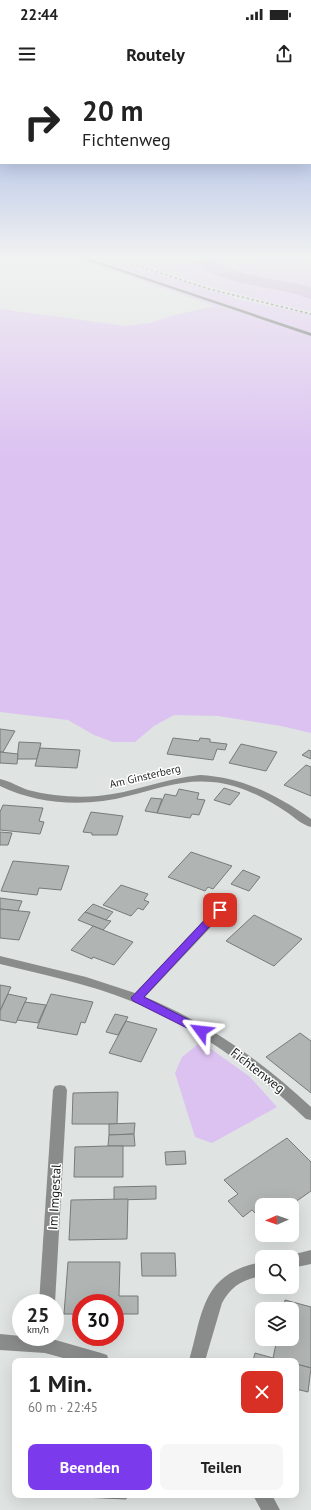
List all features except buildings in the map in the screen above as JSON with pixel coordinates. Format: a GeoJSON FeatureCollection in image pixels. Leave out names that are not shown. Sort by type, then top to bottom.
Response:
{"type":"FeatureCollection","features":[{"type":"Feature","properties":{"kind":"main road"},"geometry":{"type":"LineString","coordinates":[[275,323],[311,335]]}},
{"type":"Feature","properties":{"kind":"street","name":"Am Ginsterberg"},"geometry":{"type":"LineString","coordinates":[[0,782],[6,786],[32,794],[92,799],[112,796],[168,782],[188,779],[213,779],[237,784],[272,797],[311,824]]}},
{"type":"Feature","properties":{"kind":"street"},"geometry":{"type":"LineString","coordinates":[[137,998],[220,910]]}},
{"type":"Feature","properties":{"kind":"street","name":"Fichtenweg"},"geometry":{"type":"LineString","coordinates":[[0,960],[115,990],[137,998],[179,1018],[224,1044],[273,1080],[311,1115]]}},
{"type":"Feature","properties":{"kind":"street","name":"Im Imgestal"},"geometry":{"type":"LineString","coordinates":[[48,1294],[60,1090]]}},
{"type":"Feature","properties":{"kind":"street"},"geometry":{"type":"LineString","coordinates":[[299,1260],[311,1257]]}},
{"type":"Feature","properties":{"kind":"street"},"geometry":{"type":"LineString","coordinates":[[198,1358],[215,1298],[228,1282],[243,1273],[255,1270]]}},
{"type":"Feature","properties":{"kind":"street"},"geometry":{"type":"LineString","coordinates":[[0,1342],[12,1342]]}},
{"type":"Feature","properties":{"kind":"street"},"geometry":{"type":"LineString","coordinates":[[59,1346],[93,1358]]}},
{"type":"Feature","properties":{"kind":"street"},"geometry":{"type":"LineString","coordinates":[[264,1498],[271,1510]]}},
{"type":"Feature","properties":{"kind":"shaded area"},"geometry":{"type":"Polygon","coordinates":[[[0,323],[102,323],[126,326],[150,323],[311,323],[311,733],[281,726],[218,716],[174,715],[154,726],[135,742],[113,742],[94,735],[68,720],[0,712],[0,323]]]}},
{"type":"Feature","properties":{"kind":"shaded area"},"geometry":{"type":"Polygon","coordinates":[[[201,1042],[249,1076],[277,1107],[212,1143],[195,1137],[175,1073],[182,1057],[201,1042]]]}},
{"type":"Feature","properties":{"kind":"route"},"geometry":{"type":"LineString","coordinates":[[201,1031],[179,1018],[137,998],[220,910]]}}]}
